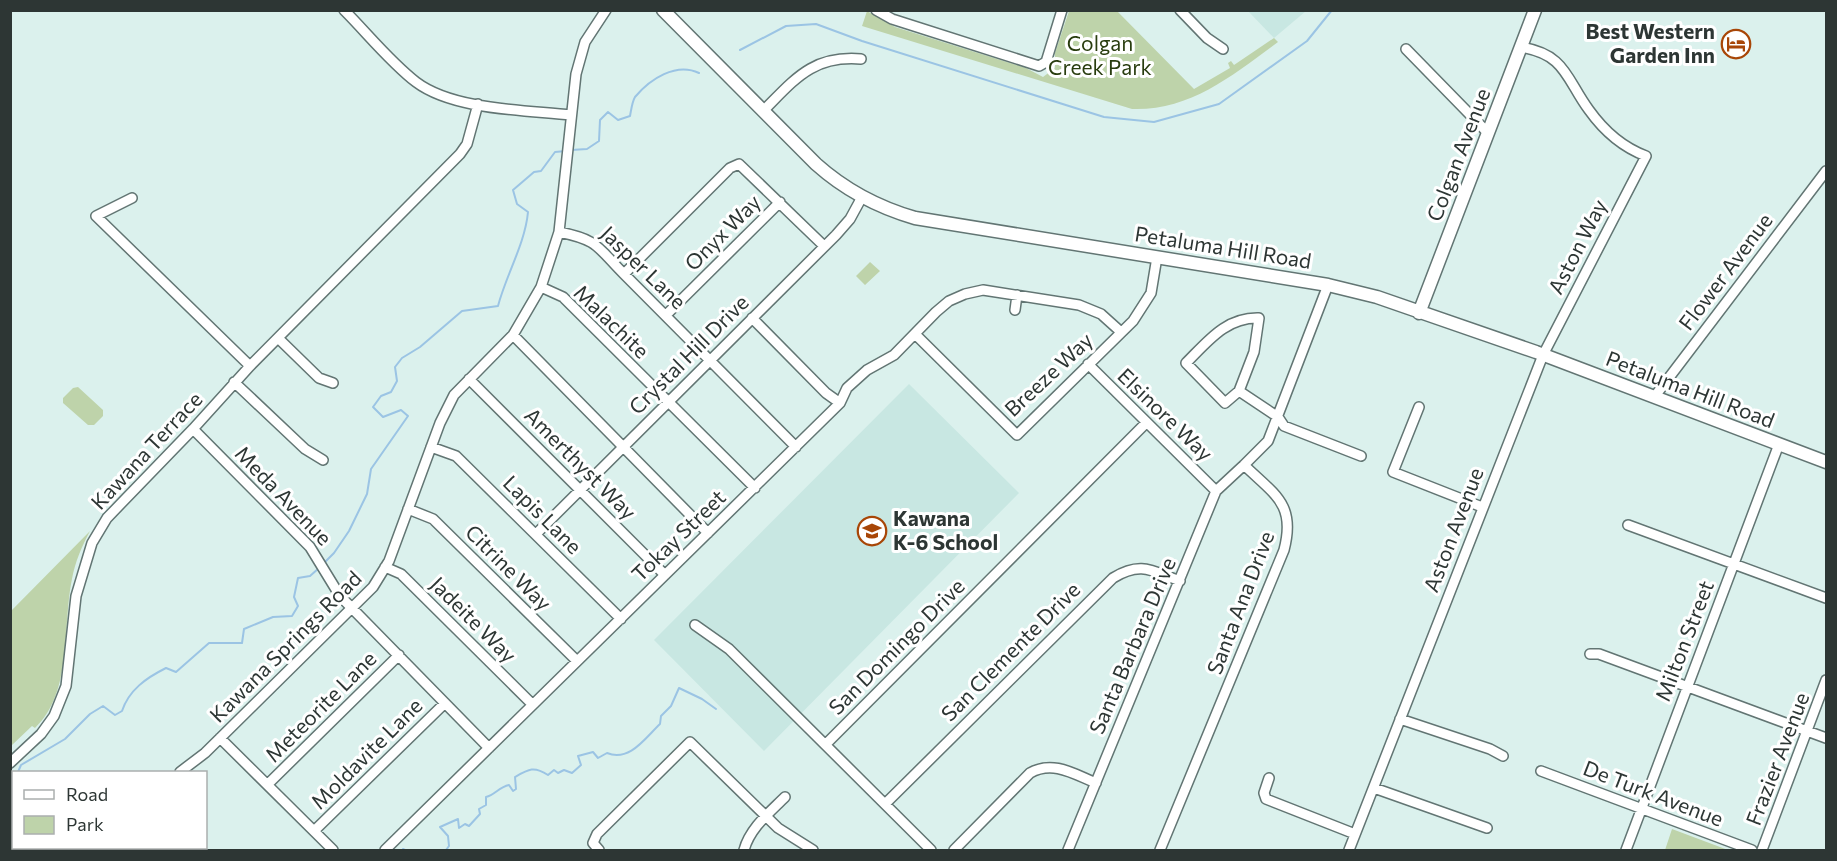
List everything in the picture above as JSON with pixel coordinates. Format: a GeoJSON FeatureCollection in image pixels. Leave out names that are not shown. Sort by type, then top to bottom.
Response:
{"type":"FeatureCollection","features":[{"type":"Feature","properties":{"kind":"main road","name":"Petaluma Hill Road"},"geometry":{"type":"LineString","coordinates":[[663,10],[822,169],[862,198],[915,218],[1328,285],[1377,297],[1655,396],[1827,462]]}},
{"type":"Feature","properties":{"kind":"main road","name":"Colgan Avenue"},"geometry":{"type":"LineString","coordinates":[[1419,313],[1535,10]]}},
{"type":"Feature","properties":{"kind":"street"},"geometry":{"type":"LineString","coordinates":[[344,10],[415,81],[437,94],[478,104],[571,115]]}},
{"type":"Feature","properties":{"kind":"street","name":"Kawana Springs Road"},"geometry":{"type":"LineString","coordinates":[[181,771],[220,738],[373,587],[385,567],[431,447],[454,395],[513,335],[541,287],[559,232],[576,74],[585,42],[594,25],[606,10]]}},
{"type":"Feature","properties":{"kind":"street"},"geometry":{"type":"LineString","coordinates":[[876,10],[892,19],[1039,66],[1046,62],[1062,10]]}},
{"type":"Feature","properties":{"kind":"street"},"geometry":{"type":"LineString","coordinates":[[1180,10],[1207,38],[1223,49]]}},
{"type":"Feature","properties":{"kind":"street","name":"Aston Way"},"geometry":{"type":"LineString","coordinates":[[1521,47],[1544,54],[1562,67],[1603,127],[1630,150],[1646,156],[1543,355]]}},
{"type":"Feature","properties":{"kind":"street"},"geometry":{"type":"LineString","coordinates":[[1406,49],[1488,133]]}},
{"type":"Feature","properties":{"kind":"street"},"geometry":{"type":"LineString","coordinates":[[764,110],[803,72],[815,64],[844,58],[861,59]]}},
{"type":"Feature","properties":{"kind":"street","name":"Kawana Terrace"},"geometry":{"type":"LineString","coordinates":[[10,764],[41,734],[54,716],[66,686],[76,596],[92,543],[107,518],[193,429],[234,382],[460,154],[467,144],[478,104]]}},
{"type":"Feature","properties":{"kind":"street"},"geometry":{"type":"LineString","coordinates":[[624,274],[734,165],[745,168],[824,246]]}},
{"type":"Feature","properties":{"kind":"street","name":"Flower Avenue"},"geometry":{"type":"LineString","coordinates":[[1655,396],[1827,171]]}},
{"type":"Feature","properties":{"kind":"street"},"geometry":{"type":"LineString","coordinates":[[132,198],[96,216],[250,366]]}},
{"type":"Feature","properties":{"kind":"street","name":"Crystal Hill Drive"},"geometry":{"type":"LineString","coordinates":[[536,534],[824,246],[850,219],[862,198]]}},
{"type":"Feature","properties":{"kind":"street","name":"Onyx Way"},"geometry":{"type":"LineString","coordinates":[[666,315],[780,202]]}},
{"type":"Feature","properties":{"kind":"street","name":"Jasper Lane"},"geometry":{"type":"LineString","coordinates":[[559,232],[594,241],[796,447]]}},
{"type":"Feature","properties":{"kind":"street","name":"Breeze Way"},"geometry":{"type":"LineString","coordinates":[[915,334],[1017,435],[1143,309],[1151,293],[1157,257]]}},
{"type":"Feature","properties":{"kind":"street"},"geometry":{"type":"LineString","coordinates":[[1244,465],[1268,441],[1328,285]]}},
{"type":"Feature","properties":{"kind":"street","name":"Malachite"},"geometry":{"type":"LineString","coordinates":[[541,287],[562,297],[755,488]]}},
{"type":"Feature","properties":{"kind":"street","name":"Tokay Street"},"geometry":{"type":"LineString","coordinates":[[385,850],[840,403],[847,388],[857,378],[894,355],[949,301],[983,290],[1090,308],[1120,332]]}},
{"type":"Feature","properties":{"kind":"street"},"geometry":{"type":"LineString","coordinates":[[1015,310],[1017,295]]}},
{"type":"Feature","properties":{"kind":"street"},"geometry":{"type":"LineString","coordinates":[[752,318],[825,393],[840,403]]}},
{"type":"Feature","properties":{"kind":"street"},"geometry":{"type":"LineString","coordinates":[[1245,318],[1259,318],[1254,352],[1239,391],[1226,403],[1186,363],[1215,333],[1229,323],[1245,318]]}},
{"type":"Feature","properties":{"kind":"street"},"geometry":{"type":"LineString","coordinates":[[513,335],[708,533]]}},
{"type":"Feature","properties":{"kind":"street"},"geometry":{"type":"LineString","coordinates":[[278,338],[319,378],[333,383]]}},
{"type":"Feature","properties":{"kind":"street","name":"Aston Avenue"},"geometry":{"type":"LineString","coordinates":[[1349,850],[1543,355]]}},
{"type":"Feature","properties":{"kind":"street","name":"Elsinore Way"},"geometry":{"type":"LineString","coordinates":[[1088,364],[1216,491]]}},
{"type":"Feature","properties":{"kind":"street","name":"Amerthyst Way"},"geometry":{"type":"LineString","coordinates":[[469,379],[665,575]]}},
{"type":"Feature","properties":{"kind":"street"},"geometry":{"type":"LineString","coordinates":[[234,382],[305,449],[323,460]]}},
{"type":"Feature","properties":{"kind":"street"},"geometry":{"type":"LineString","coordinates":[[1239,391],[1260,408],[1278,417],[1284,426],[1361,456]]}},
{"type":"Feature","properties":{"kind":"street"},"geometry":{"type":"LineString","coordinates":[[1419,407],[1393,472],[1482,507]]}},
{"type":"Feature","properties":{"kind":"street","name":"San Domingo Drive"},"geometry":{"type":"LineString","coordinates":[[826,744],[1146,423]]}},
{"type":"Feature","properties":{"kind":"street","name":"Meda Avenue"},"geometry":{"type":"LineString","coordinates":[[193,429],[315,554],[340,596],[489,748]]}},
{"type":"Feature","properties":{"kind":"street","name":"Milton Street"},"geometry":{"type":"LineString","coordinates":[[1626,850],[1779,444]]}},
{"type":"Feature","properties":{"kind":"street","name":"Lapis Lane"},"geometry":{"type":"LineString","coordinates":[[431,447],[456,456],[621,619]]}},
{"type":"Feature","properties":{"kind":"street","name":"Santa Barbara Drive"},"geometry":{"type":"LineString","coordinates":[[1068,850],[1216,491],[1244,465]]}},
{"type":"Feature","properties":{"kind":"street","name":"Santa Ana Drive"},"geometry":{"type":"LineString","coordinates":[[1160,850],[1284,550],[1290,529],[1287,512],[1277,497],[1244,465]]}},
{"type":"Feature","properties":{"kind":"street","name":"Citrine Way"},"geometry":{"type":"LineString","coordinates":[[408,509],[433,519],[577,661]]}},
{"type":"Feature","properties":{"kind":"street"},"geometry":{"type":"LineString","coordinates":[[1628,525],[1827,598]]}},
{"type":"Feature","properties":{"kind":"street","name":"Jadeite Way"},"geometry":{"type":"LineString","coordinates":[[385,567],[401,574],[532,704]]}},
{"type":"Feature","properties":{"kind":"street","name":"San Clemente Drive"},"geometry":{"type":"LineString","coordinates":[[885,804],[1113,578],[1128,568],[1143,567],[1180,580]]}},
{"type":"Feature","properties":{"kind":"street"},"geometry":{"type":"LineString","coordinates":[[695,625],[729,649],[931,850]]}},
{"type":"Feature","properties":{"kind":"street"},"geometry":{"type":"LineString","coordinates":[[1590,654],[1599,654],[1827,738]]}},
{"type":"Feature","properties":{"kind":"street","name":"Meteorite Lane"},"geometry":{"type":"LineString","coordinates":[[268,784],[399,655]]}},
{"type":"Feature","properties":{"kind":"street","name":"Frazier Avenue"},"geometry":{"type":"LineString","coordinates":[[1762,850],[1827,680]]}},
{"type":"Feature","properties":{"kind":"street","name":"Moldavite Lane"},"geometry":{"type":"LineString","coordinates":[[315,830],[445,703]]}},
{"type":"Feature","properties":{"kind":"street"},"geometry":{"type":"LineString","coordinates":[[1400,719],[1490,749],[1503,756]]}},
{"type":"Feature","properties":{"kind":"street"},"geometry":{"type":"LineString","coordinates":[[220,738],[333,850]]}},
{"type":"Feature","properties":{"kind":"street"},"geometry":{"type":"LineString","coordinates":[[596,847],[597,834],[690,742],[786,835],[813,850]]}},
{"type":"Feature","properties":{"kind":"street"},"geometry":{"type":"LineString","coordinates":[[954,850],[1030,773],[1039,768],[1061,769],[1096,783]]}},
{"type":"Feature","properties":{"kind":"street","name":"De Turk Avenue"},"geometry":{"type":"LineString","coordinates":[[1541,771],[1752,850]]}},
{"type":"Feature","properties":{"kind":"street"},"geometry":{"type":"LineString","coordinates":[[1269,778],[1264,793],[1266,799],[1355,834]]}},
{"type":"Feature","properties":{"kind":"street"},"geometry":{"type":"LineString","coordinates":[[1374,788],[1487,828]]}},
{"type":"Feature","properties":{"kind":"street"},"geometry":{"type":"LineString","coordinates":[[744,850],[747,839],[785,798]]}},
{"type":"Feature","properties":{"kind":"shaded area"},"geometry":{"type":"Polygon","coordinates":[[[1248,11],[1306,11],[1274,38],[1248,11]]]}},
{"type":"Feature","properties":{"kind":"shaded area","name":"Kawana K-6 School"},"geometry":{"type":"Polygon","coordinates":[[[909,384],[1019,493],[764,751],[654,640],[909,384]]]}},
{"type":"Feature","properties":{"kind":"green space","name":"Colgan Creek Park"},"geometry":{"type":"Polygon","coordinates":[[[867,11],[895,27],[1026,68],[1043,77],[1055,68],[1055,53],[1069,11],[1117,11],[1194,89],[1230,68],[1228,63],[1231,61],[1234,65],[1274,38],[1278,42],[1210,89],[1173,104],[1132,109],[862,26],[867,11]]]}},
{"type":"Feature","properties":{"kind":"green space"},"geometry":{"type":"Polygon","coordinates":[[[870,262],[880,271],[865,285],[856,276],[870,262]]]}},
{"type":"Feature","properties":{"kind":"green space"},"geometry":{"type":"Polygon","coordinates":[[[78,387],[103,410],[103,416],[94,425],[88,425],[63,403],[63,398],[73,388],[78,387]]]}},
{"type":"Feature","properties":{"kind":"green space"},"geometry":{"type":"Polygon","coordinates":[[[90,531],[73,573],[64,658],[55,696],[47,713],[35,728],[32,726],[11,746],[11,611],[90,531]]]}},
{"type":"Feature","properties":{"kind":"green space"},"geometry":{"type":"Polygon","coordinates":[[[1672,829],[1728,850],[1665,850],[1672,829]]]}},
{"type":"Feature","properties":{"kind":"waterway"},"geometry":{"type":"LineString","coordinates":[[740,50],[786,26],[816,24],[862,41],[1104,117],[1154,122],[1219,104],[1307,41],[1332,10]]}},
{"type":"Feature","properties":{"kind":"waterway"},"geometry":{"type":"LineString","coordinates":[[571,150],[587,149],[599,141],[600,120],[608,112],[618,120],[630,116],[635,97],[648,84],[664,74],[681,70],[699,73]]}},
{"type":"Feature","properties":{"kind":"waterway"},"geometry":{"type":"LineString","coordinates":[[323,564],[334,553],[349,531],[367,494],[371,469],[408,416],[401,410],[383,417],[373,407],[381,396],[391,392],[397,381],[395,367],[402,358],[420,347],[462,311],[498,306],[523,236],[528,212],[517,204],[513,190],[534,172],[541,171],[555,152],[566,151]]}},
{"type":"Feature","properties":{"kind":"waterway"},"geometry":{"type":"LineString","coordinates":[[18,771],[21,765],[65,739],[90,714],[103,706],[115,715],[122,711],[129,697],[145,680],[166,668],[176,672],[209,643],[242,643],[244,629],[273,617],[292,616],[298,606],[294,597],[298,578],[310,576],[319,568]]}},
{"type":"Feature","properties":{"kind":"waterway"},"geometry":{"type":"LineString","coordinates":[[446,850],[449,846],[448,836],[440,827],[458,819],[459,828],[465,824],[469,826],[480,814],[479,809],[486,805],[486,797],[509,785],[513,791],[516,789],[515,777],[520,774],[528,770],[539,770],[548,775],[554,770],[558,773],[564,770],[572,773],[581,765],[578,756],[593,752],[598,758],[607,753],[623,754],[636,747],[660,724],[661,716],[671,706],[679,688],[716,709]]}},
{"type":"Feature","properties":{"kind":"waterway"},"geometry":{"type":"LineString","coordinates":[[10,791],[12,788]]}},
{"type":"Feature","properties":{"kind":"place","name":"Best Western Garden Inn"},"geometry":{"type":"Point","coordinates":[1736,44]}},
{"type":"Feature","properties":{"kind":"place","name":"Kawana K-6 School"},"geometry":{"type":"Point","coordinates":[872,531]}}]}
